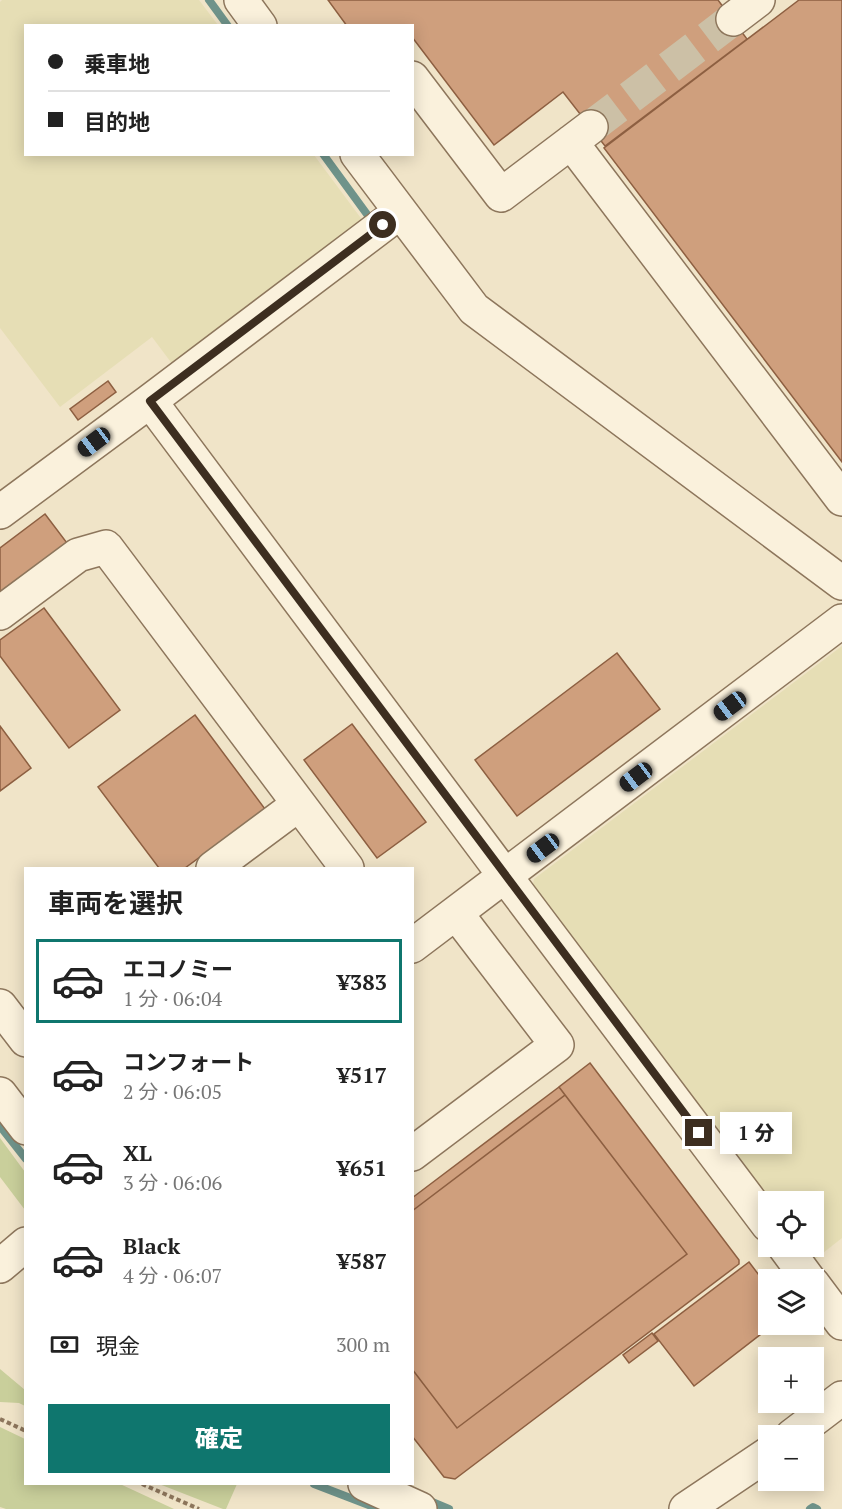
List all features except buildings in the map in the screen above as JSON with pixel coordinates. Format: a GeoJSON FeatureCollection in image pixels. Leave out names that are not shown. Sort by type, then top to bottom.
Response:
{"type":"FeatureCollection","features":[{"type":"Feature","properties":{"kind":"street"},"geometry":{"type":"LineString","coordinates":[[241,0],[259,24]]}},
{"type":"Feature","properties":{"kind":"street"},"geometry":{"type":"LineString","coordinates":[[733,20],[758,0]]}},
{"type":"Feature","properties":{"kind":"street"},"geometry":{"type":"LineString","coordinates":[[414,81],[501,195],[581,134],[842,499]]}},
{"type":"Feature","properties":{"kind":"street"},"geometry":{"type":"LineString","coordinates":[[358,156],[474,309],[842,583]]}},
{"type":"Feature","properties":{"kind":"street"},"geometry":{"type":"LineString","coordinates":[[0,512],[400,212]]}},
{"type":"Feature","properties":{"kind":"street"},"geometry":{"type":"LineString","coordinates":[[150,401],[758,1212]]}},
{"type":"Feature","properties":{"kind":"street"},"geometry":{"type":"LineString","coordinates":[[0,613],[78,555],[106,547],[299,804],[340,866]]}},
{"type":"Feature","properties":{"kind":"street"},"geometry":{"type":"LineString","coordinates":[[414,944],[842,621]]}},
{"type":"Feature","properties":{"kind":"street"},"geometry":{"type":"LineString","coordinates":[[214,867],[299,804]]}},
{"type":"Feature","properties":{"kind":"street"},"geometry":{"type":"LineString","coordinates":[[414,1152],[556,1045],[456,913]]}},
{"type":"Feature","properties":{"kind":"street"},"geometry":{"type":"LineString","coordinates":[[0,1094],[24,1125]]}},
{"type":"Feature","properties":{"kind":"street"},"geometry":{"type":"LineString","coordinates":[[0,1266],[19,1241]]}},
{"type":"Feature","properties":{"kind":"street"},"geometry":{"type":"LineString","coordinates":[[824,1299],[842,1323]]}},
{"type":"Feature","properties":{"kind":"street"},"geometry":{"type":"LineString","coordinates":[[806,1425],[842,1398]]}},
{"type":"Feature","properties":{"kind":"street"},"geometry":{"type":"LineString","coordinates":[[686,1509],[758,1461]]}},
{"type":"Feature","properties":{"kind":"street"},"geometry":{"type":"LineString","coordinates":[[367,1485],[420,1509]]}},
{"type":"Feature","properties":{"kind":"path"},"geometry":{"type":"LineString","coordinates":[[0,1419],[24,1430]]}},
{"type":"Feature","properties":{"kind":"path"},"geometry":{"type":"LineString","coordinates":[[144,1485],[199,1509]]}},
{"type":"Feature","properties":{"kind":"shaded area"},"geometry":{"type":"Polygon","coordinates":[[[2,0],[199,0],[217,24],[24,24],[24,156],[315,156],[363,221],[173,365],[152,337],[60,407],[0,328],[0,2],[2,0]]]}},
{"type":"Feature","properties":{"kind":"shaded area"},"geometry":{"type":"Polygon","coordinates":[[[842,646],[842,1238],[824,1252],[824,1191],[760,1191],[531,894],[534,879],[842,646]]]}},
{"type":"Feature","properties":{"kind":"shaded area"},"geometry":{"type":"Polygon","coordinates":[[[804,1257],[818,1257],[809,1264],[804,1257]]]}},
{"type":"Feature","properties":{"kind":"green space"},"geometry":{"type":"Polygon","coordinates":[[[0,1138],[24,1171],[24,1209],[0,1177],[0,1138]]]}},
{"type":"Feature","properties":{"kind":"green space"},"geometry":{"type":"Polygon","coordinates":[[[0,1369],[24,1389],[24,1406],[0,1402],[0,1369]]]}},
{"type":"Feature","properties":{"kind":"green space"},"geometry":{"type":"Polygon","coordinates":[[[0,1427],[24,1439],[24,1485],[122,1485],[174,1509],[6,1509],[0,1507],[0,1427]]]}},
{"type":"Feature","properties":{"kind":"green space"},"geometry":{"type":"Polygon","coordinates":[[[162,1485],[237,1485],[226,1509],[162,1485]]]}},
{"type":"Feature","properties":{"kind":"waterway"},"geometry":{"type":"LineString","coordinates":[[209,0],[227,24]]}},
{"type":"Feature","properties":{"kind":"waterway"},"geometry":{"type":"LineString","coordinates":[[324,156],[369,217]]}},
{"type":"Feature","properties":{"kind":"waterway"},"geometry":{"type":"LineString","coordinates":[[0,1126],[24,1156]]}},
{"type":"Feature","properties":{"kind":"waterway"},"geometry":{"type":"LineString","coordinates":[[317,1485],[379,1509]]}},
{"type":"Feature","properties":{"kind":"waterway"},"geometry":{"type":"LineString","coordinates":[[425,1499],[449,1509]]}},
{"type":"Feature","properties":{"kind":"waterway"},"geometry":{"type":"LineString","coordinates":[[810,1509],[813,1507],[817,1509]]}},
{"type":"Feature","properties":{"kind":"tunnel"},"geometry":{"type":"LineString","coordinates":[[591,127],[733,19]]}},
{"type":"Feature","properties":{"kind":"route"},"geometry":{"type":"LineString","coordinates":[[383,225],[150,401],[699,1133]]}}]}
